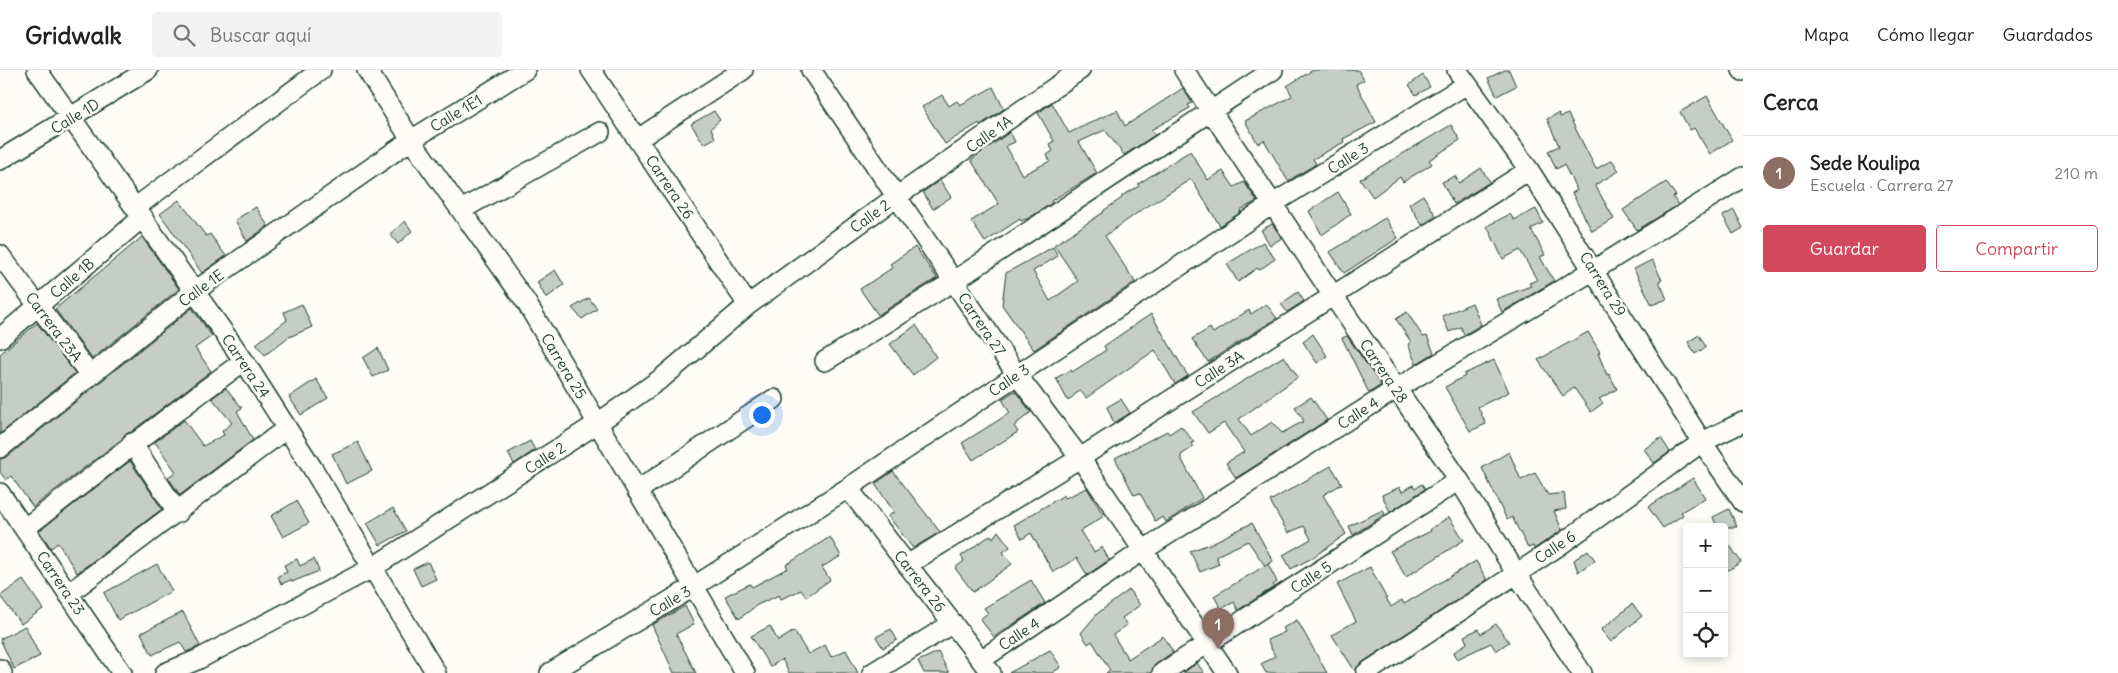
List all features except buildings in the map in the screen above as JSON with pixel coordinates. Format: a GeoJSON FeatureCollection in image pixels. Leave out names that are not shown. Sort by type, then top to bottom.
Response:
{"type":"FeatureCollection","features":[{"type":"Feature","properties":{"kind":"street","name":"Carrera 24"},"geometry":{"type":"LineString","coordinates":[[38,70],[244,361],[287,428],[436,673]]}},
{"type":"Feature","properties":{"kind":"street","name":"Calle 1D"},"geometry":{"type":"LineString","coordinates":[[0,160],[71,119],[148,70]]}},
{"type":"Feature","properties":{"kind":"street","name":"Calle 1B"},"geometry":{"type":"LineString","coordinates":[[0,338],[38,307],[139,212],[321,70]]}},
{"type":"Feature","properties":{"kind":"street","name":"Carrera 25"},"geometry":{"type":"LineString","coordinates":[[367,70],[411,140],[526,302],[693,588],[745,673]]}},
{"type":"Feature","properties":{"kind":"street","name":"Calle 1E1"},"geometry":{"type":"LineString","coordinates":[[411,140],[526,70]]}},
{"type":"Feature","properties":{"kind":"street","name":"Carrera 26"},"geometry":{"type":"LineString","coordinates":[[591,70],[748,305]]}},
{"type":"Feature","properties":{"kind":"street"},"geometry":{"type":"LineString","coordinates":[[638,139],[743,70]]}},
{"type":"Feature","properties":{"kind":"street","name":"Carrera 27"},"geometry":{"type":"LineString","coordinates":[[811,70],[1017,375],[1080,458],[1142,552],[1226,673]]}},
{"type":"Feature","properties":{"kind":"street","name":"Calle 1A"},"geometry":{"type":"LineString","coordinates":[[896,197],[1080,70]]}},
{"type":"Feature","properties":{"kind":"street","name":"Carrera 28"},"geometry":{"type":"LineString","coordinates":[[1184,70],[1274,203],[1334,297],[1460,480],[1516,573],[1582,673]]}},
{"type":"Feature","properties":{"kind":"street"},"geometry":{"type":"LineString","coordinates":[[825,361],[954,281],[1274,70]]}},
{"type":"Feature","properties":{"kind":"street","name":"Carrera 29"},"geometry":{"type":"LineString","coordinates":[[1462,77],[1529,170],[1702,442],[1743,502]]}},
{"type":"Feature","properties":{"kind":"street","name":"Calle 3"},"geometry":{"type":"LineString","coordinates":[[550,673],[693,588],[848,488],[1462,77]]}},
{"type":"Feature","properties":{"kind":"street"},"geometry":{"type":"LineString","coordinates":[[461,210],[600,132]]}},
{"type":"Feature","properties":{"kind":"street","name":"Calle 1E"},"geometry":{"type":"LineString","coordinates":[[0,448],[195,291],[411,140]]}},
{"type":"Feature","properties":{"kind":"street","name":"Calle 3A"},"geometry":{"type":"LineString","coordinates":[[907,565],[1334,297],[1529,170]]}},
{"type":"Feature","properties":{"kind":"street","name":"Calle 4"},"geometry":{"type":"LineString","coordinates":[[986,667],[1142,552],[1396,389],[1594,270],[1743,177]]}},
{"type":"Feature","properties":{"kind":"street","name":"Calle 2"},"geometry":{"type":"LineString","coordinates":[[164,673],[197,660],[372,568],[598,423],[662,378],[748,305],[896,197]]}},
{"type":"Feature","properties":{"kind":"street","name":"Carrera 23A"},"geometry":{"type":"LineString","coordinates":[[0,255],[90,375]]}},
{"type":"Feature","properties":{"kind":"street"},"geometry":{"type":"LineString","coordinates":[[25,528],[94,476],[132,443],[244,361]]}},
{"type":"Feature","properties":{"kind":"street"},"geometry":{"type":"LineString","coordinates":[[638,491],[774,399]]}},
{"type":"Feature","properties":{"kind":"street","name":"Calle 6"},"geometry":{"type":"LineString","coordinates":[[1366,673],[1560,545],[1702,442],[1743,422]]}},
{"type":"Feature","properties":{"kind":"street"},"geometry":{"type":"LineString","coordinates":[[68,594],[178,513],[236,465],[287,428]]}},
{"type":"Feature","properties":{"kind":"street"},"geometry":{"type":"LineString","coordinates":[[132,443],[178,513]]}},
{"type":"Feature","properties":{"kind":"street","name":"Calle 5"},"geometry":{"type":"LineString","coordinates":[[1162,673],[1460,480]]}},
{"type":"Feature","properties":{"kind":"street","name":"Carrera 26"},"geometry":{"type":"LineString","coordinates":[[848,488],[986,667]]}},
{"type":"Feature","properties":{"kind":"street","name":"Carrera 23"},"geometry":{"type":"LineString","coordinates":[[0,493],[122,673]]}},
{"type":"Feature","properties":{"kind":"street"},"geometry":{"type":"LineString","coordinates":[[872,673],[953,624]]}},
{"type":"Feature","properties":{"kind":"street"},"geometry":{"type":"LineString","coordinates":[[0,669],[2,673]]}},
{"type":"Feature","properties":{"kind":"place","name":"Sede Koulipa"},"geometry":{"type":"Point","coordinates":[1218,649]}}]}
